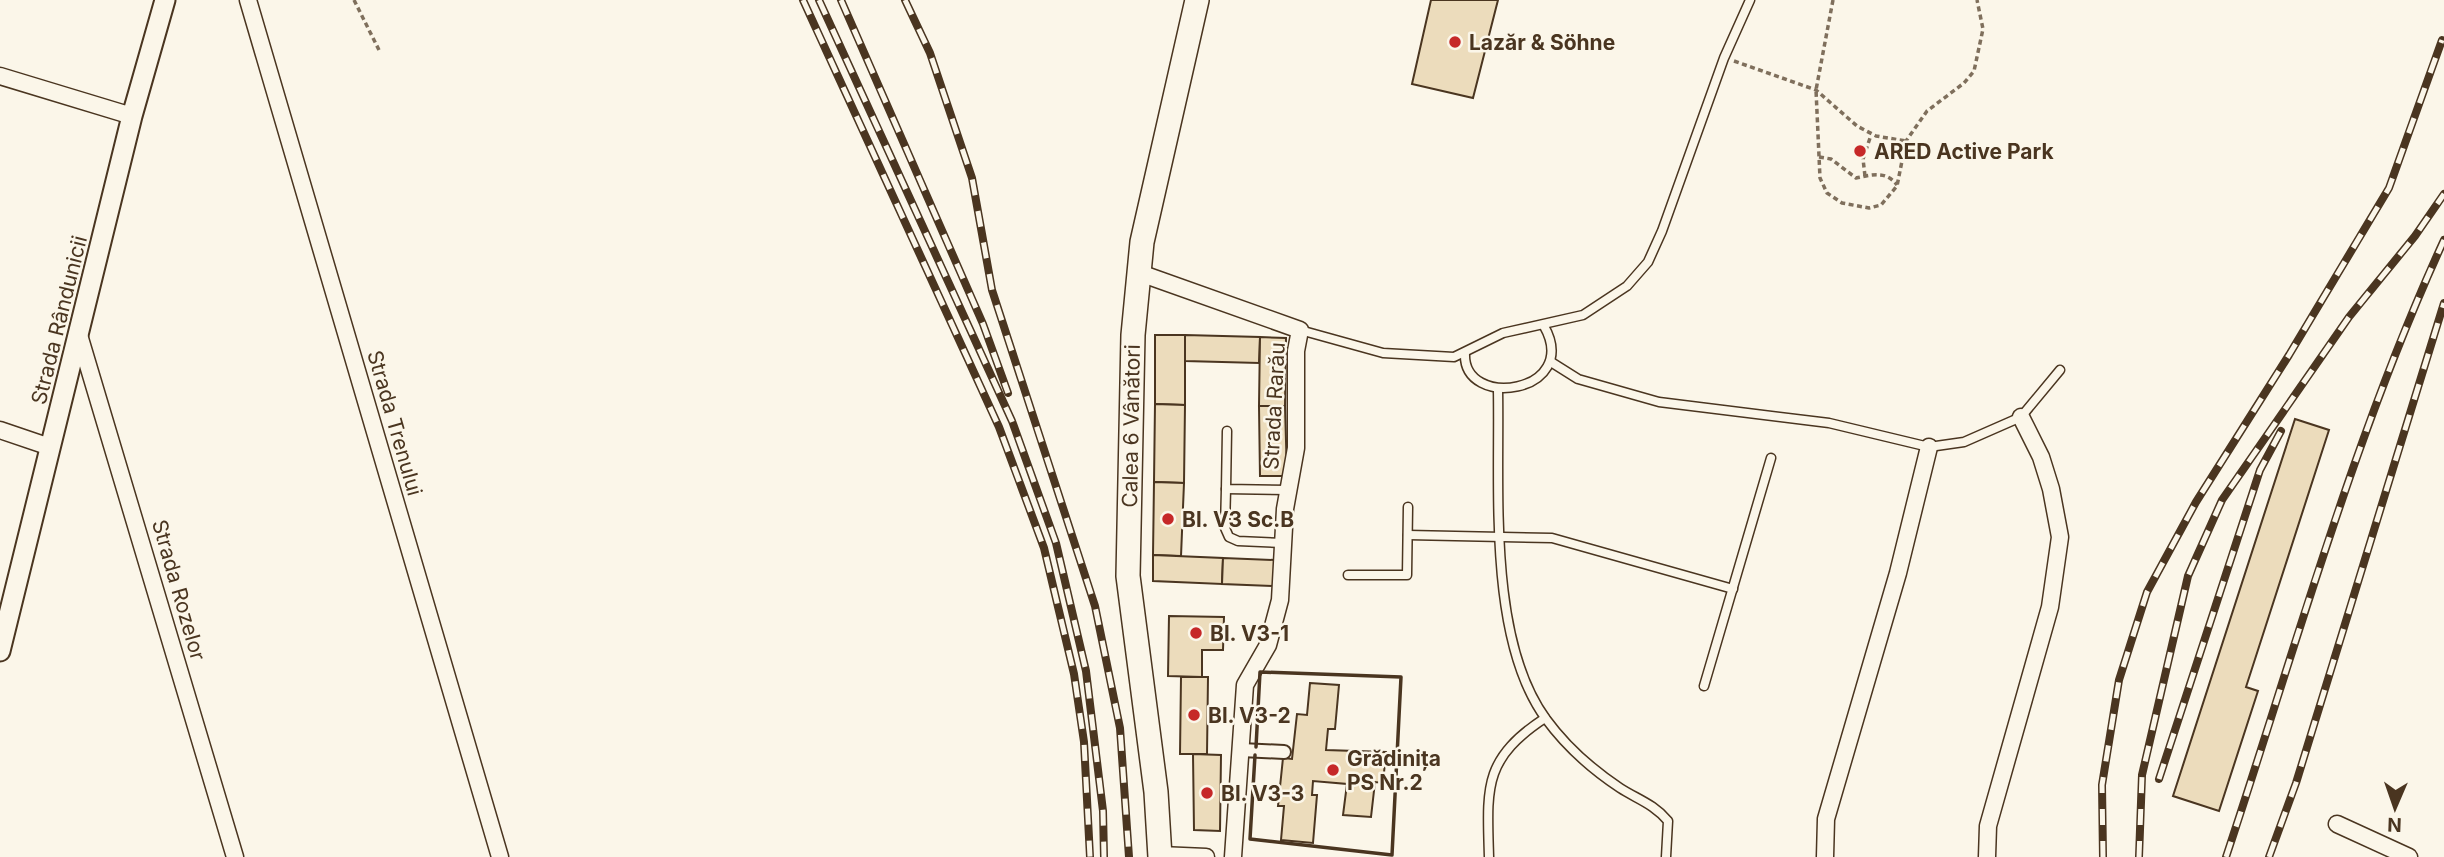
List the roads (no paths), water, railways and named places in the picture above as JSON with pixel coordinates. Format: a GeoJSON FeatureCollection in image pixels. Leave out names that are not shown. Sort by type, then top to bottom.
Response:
{"type":"FeatureCollection","features":[{"type":"Feature","properties":{"kind":"main road","name":"Calea 6 Vânători"},"geometry":{"type":"LineString","coordinates":[[1160,856],[1156,792],[1128,576],[1133,334],[1137,272],[1197,0]]}},
{"type":"Feature","properties":{"kind":"street","name":"Strada Rândunicii"},"geometry":{"type":"LineString","coordinates":[[0,651],[132,116],[165,0]]}},
{"type":"Feature","properties":{"kind":"street","name":"Strada Trenului"},"geometry":{"type":"LineString","coordinates":[[248,0],[500,857]]}},
{"type":"Feature","properties":{"kind":"street"},"geometry":{"type":"LineString","coordinates":[[0,76],[132,116]]}},
{"type":"Feature","properties":{"kind":"street","name":"Strada Rarău"},"geometry":{"type":"LineString","coordinates":[[1137,272],[1300,330],[1296,351],[1296,448],[1283,543],[1280,600],[1271,635],[1245,685],[1233,857]]}},
{"type":"Feature","properties":{"kind":"street","name":"Strada Rozelor"},"geometry":{"type":"LineString","coordinates":[[79,335],[235,857]]}},
{"type":"Feature","properties":{"kind":"street"},"geometry":{"type":"LineString","coordinates":[[1987,857],[1988,826],[2050,607],[2060,537],[2051,489],[2041,457],[2021,417]]}},
{"type":"Feature","properties":{"kind":"street"},"geometry":{"type":"LineString","coordinates":[[0,430],[50,447]]}},
{"type":"Feature","properties":{"kind":"street"},"geometry":{"type":"LineString","coordinates":[[1825,857],[1826,819],[1898,573],[1929,447]]}},
{"type":"Feature","properties":{"kind":"street"},"geometry":{"type":"LineString","coordinates":[[1241,750],[1284,752]]}},
{"type":"Feature","properties":{"kind":"street"},"geometry":{"type":"LineString","coordinates":[[2337,824],[2409,857]]}},
{"type":"Feature","properties":{"kind":"street"},"geometry":{"type":"LineString","coordinates":[[1160,856],[1206,857]]}},
{"type":"Feature","properties":{"kind":"lane"},"geometry":{"type":"LineString","coordinates":[[1300,330],[1384,353],[1454,357],[1503,333],[1544,326],[1583,315],[1627,286],[1648,262],[1724,58],[1751,0]]}},
{"type":"Feature","properties":{"kind":"lane"},"geometry":{"type":"LineString","coordinates":[[1465,353],[1465,365],[1474,378],[1498,390],[1517,386],[1541,375],[1551,362],[1553,342],[1544,326]]}},
{"type":"Feature","properties":{"kind":"lane"},"geometry":{"type":"LineString","coordinates":[[1551,362],[1578,379],[1659,402],[1829,423],[1929,447],[1964,442],[2021,417],[2060,370]]}},
{"type":"Feature","properties":{"kind":"lane"},"geometry":{"type":"LineString","coordinates":[[1498,390],[1501,537],[1506,615],[1523,675],[1545,718],[1585,762],[1620,788],[1657,807],[1668,821],[1666,857]]}},
{"type":"Feature","properties":{"kind":"lane"},"geometry":{"type":"LineString","coordinates":[[1227,431],[1225,528],[1229,537],[1238,541],[1283,543]]}},
{"type":"Feature","properties":{"kind":"lane"},"geometry":{"type":"LineString","coordinates":[[1704,686],[1771,458]]}},
{"type":"Feature","properties":{"kind":"lane","name":"Strada Rarău"},"geometry":{"type":"LineString","coordinates":[[1226,489],[1289,490]]}},
{"type":"Feature","properties":{"kind":"lane"},"geometry":{"type":"LineString","coordinates":[[1348,575],[1407,575],[1408,507]]}},
{"type":"Feature","properties":{"kind":"lane"},"geometry":{"type":"LineString","coordinates":[[1408,536],[1552,538],[1733,589]]}},
{"type":"Feature","properties":{"kind":"lane"},"geometry":{"type":"LineString","coordinates":[[1489,857],[1488,807],[1497,760],[1518,736],[1545,718]]}},
{"type":"Feature","properties":{"kind":"railway"},"geometry":{"type":"LineString","coordinates":[[803,0],[999,427],[1044,548],[1074,674],[1084,742],[1090,857]]}},
{"type":"Feature","properties":{"kind":"railway"},"geometry":{"type":"LineString","coordinates":[[819,0],[1012,421],[1056,543],[1086,671],[1103,811],[1104,857]]}},
{"type":"Feature","properties":{"kind":"railway"},"geometry":{"type":"LineString","coordinates":[[841,0],[983,324],[1008,393]]}},
{"type":"Feature","properties":{"kind":"railway"},"geometry":{"type":"LineString","coordinates":[[905,0],[930,53],[972,178],[992,290],[1095,606],[1120,728],[1129,857]]}},
{"type":"Feature","properties":{"kind":"railway"},"geometry":{"type":"LineString","coordinates":[[2103,857],[2102,785],[2119,680],[2147,592],[2196,502],[2289,355],[2389,188],[2442,40]]}},
{"type":"Feature","properties":{"kind":"railway"},"geometry":{"type":"LineString","coordinates":[[2139,857],[2142,775],[2188,576],[2222,500],[2349,317],[2415,236],[2444,194]]}},
{"type":"Feature","properties":{"kind":"railway"},"geometry":{"type":"LineString","coordinates":[[2226,857],[2353,468],[2411,315],[2444,240]]}},
{"type":"Feature","properties":{"kind":"railway"},"geometry":{"type":"LineString","coordinates":[[2269,857],[2296,783],[2444,303]]}},
{"type":"Feature","properties":{"kind":"railway"},"geometry":{"type":"LineString","coordinates":[[2159,779],[2260,470],[2281,431]]}},
{"type":"Feature","properties":{"kind":"place","name":"Lazăr & Söhne"},"geometry":{"type":"Point","coordinates":[1455,42]}},
{"type":"Feature","properties":{"kind":"place","name":"ARED Active Park"},"geometry":{"type":"Point","coordinates":[1860,151]}},
{"type":"Feature","properties":{"kind":"place","name":"Bl. V3 Sc.B"},"geometry":{"type":"Point","coordinates":[1168,519]}},
{"type":"Feature","properties":{"kind":"place","name":"Bl. V3-1"},"geometry":{"type":"Point","coordinates":[1196,633]}},
{"type":"Feature","properties":{"kind":"place","name":"Bl. V3-2"},"geometry":{"type":"Point","coordinates":[1194,715]}},
{"type":"Feature","properties":{"kind":"place","name":"Grădinița PS Nr.2"},"geometry":{"type":"Point","coordinates":[1333,770]}},
{"type":"Feature","properties":{"kind":"place","name":"Bl. V3-3"},"geometry":{"type":"Point","coordinates":[1207,793]}}]}
